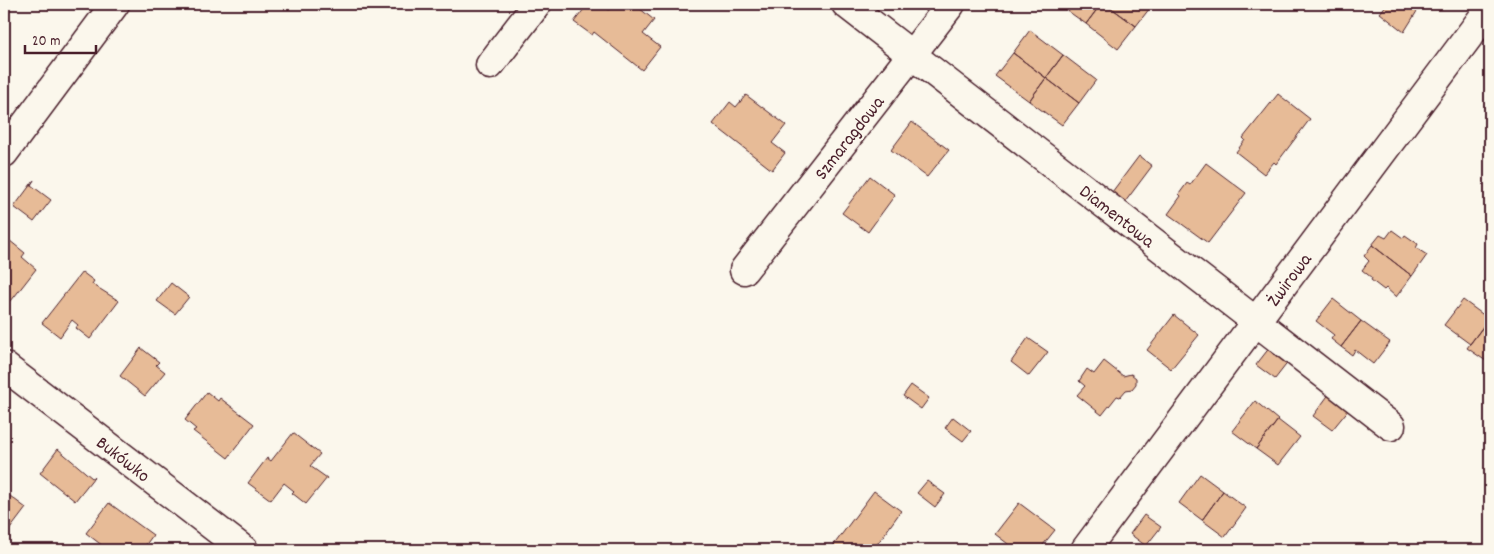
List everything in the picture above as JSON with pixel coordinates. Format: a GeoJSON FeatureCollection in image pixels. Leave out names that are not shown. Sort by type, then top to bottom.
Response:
{"type":"FeatureCollection","features":[{"type":"Feature","properties":{"kind":"street"},"geometry":{"type":"LineString","coordinates":[[4,153],[115,4]]}},
{"type":"Feature","properties":{"kind":"street"},"geometry":{"type":"LineString","coordinates":[[490,65],[537,4]]}},
{"type":"Feature","properties":{"kind":"street","name":"Diamentowa"},"geometry":{"type":"LineString","coordinates":[[846,4],[1391,426]]}},
{"type":"Feature","properties":{"kind":"street","name":"Szmaragdowa"},"geometry":{"type":"LineString","coordinates":[[744,270],[951,4]]}},
{"type":"Feature","properties":{"kind":"street","name":"Żwirowa"},"geometry":{"type":"LineString","coordinates":[[1085,550],[1490,8]]}},
{"type":"Feature","properties":{"kind":"street","name":"Bukówko"},"geometry":{"type":"LineString","coordinates":[[4,366],[244,550]]}},
{"type":"Feature","properties":{"kind":"building"},"geometry":{"type":"Polygon","coordinates":[[[588,4],[601,4],[609,10],[614,4],[634,4],[654,20],[643,34],[660,47],[642,70],[594,32],[592,35],[574,22],[588,4]]]}},
{"type":"Feature","properties":{"kind":"building"},"geometry":{"type":"Polygon","coordinates":[[[1058,4],[1101,4],[1086,24],[1058,4]]]}},
{"type":"Feature","properties":{"kind":"building"},"geometry":{"type":"Polygon","coordinates":[[[1101,4],[1106,4],[1136,26],[1118,49],[1086,24],[1101,4]]]}},
{"type":"Feature","properties":{"kind":"building"},"geometry":{"type":"Polygon","coordinates":[[[1106,4],[1153,4],[1136,26],[1106,4]]]}},
{"type":"Feature","properties":{"kind":"building"},"geometry":{"type":"Polygon","coordinates":[[[1387,4],[1427,4],[1422,10],[1419,8],[1404,32],[1380,13],[1387,4]]]}},
{"type":"Feature","properties":{"kind":"building"},"geometry":{"type":"Polygon","coordinates":[[[1030,30],[1063,55],[1046,78],[1013,53],[1030,30]]]}},
{"type":"Feature","properties":{"kind":"building"},"geometry":{"type":"Polygon","coordinates":[[[1013,53],[1046,78],[1029,101],[995,76],[1013,53]]]}},
{"type":"Feature","properties":{"kind":"building"},"geometry":{"type":"Polygon","coordinates":[[[1063,55],[1096,80],[1079,103],[1046,78],[1063,55]]]}},
{"type":"Feature","properties":{"kind":"building"},"geometry":{"type":"Polygon","coordinates":[[[1046,78],[1079,103],[1062,125],[1029,101],[1046,78]]]}},
{"type":"Feature","properties":{"kind":"building"},"geometry":{"type":"Polygon","coordinates":[[[1278,94],[1310,119],[1276,164],[1274,162],[1264,174],[1236,152],[1245,140],[1243,138],[1278,94]]]}},
{"type":"Feature","properties":{"kind":"building"},"geometry":{"type":"Polygon","coordinates":[[[746,95],[786,125],[772,143],[785,153],[772,170],[713,124],[730,102],[736,107],[746,95]]]}},
{"type":"Feature","properties":{"kind":"building"},"geometry":{"type":"Polygon","coordinates":[[[912,122],[949,150],[927,177],[891,150],[912,122]]]}},
{"type":"Feature","properties":{"kind":"building"},"geometry":{"type":"Polygon","coordinates":[[[1139,156],[1152,166],[1125,202],[1112,192],[1139,156]]]}},
{"type":"Feature","properties":{"kind":"building"},"geometry":{"type":"Polygon","coordinates":[[[1206,163],[1246,193],[1208,243],[1168,214],[1181,196],[1179,194],[1187,183],[1190,185],[1206,163]]]}},
{"type":"Feature","properties":{"kind":"building"},"geometry":{"type":"Polygon","coordinates":[[[870,176],[895,195],[868,232],[842,213],[870,176]]]}},
{"type":"Feature","properties":{"kind":"building"},"geometry":{"type":"Polygon","coordinates":[[[34,180],[31,185],[51,200],[34,222],[14,207],[34,180]]]}},
{"type":"Feature","properties":{"kind":"building"},"geometry":{"type":"Polygon","coordinates":[[[1392,230],[1403,238],[1405,235],[1418,244],[1416,248],[1427,255],[1412,276],[1372,245],[1380,235],[1386,238],[1392,230]]]}},
{"type":"Feature","properties":{"kind":"building"},"geometry":{"type":"Polygon","coordinates":[[[4,236],[25,253],[22,257],[36,269],[11,301],[4,295],[4,236]]]}},
{"type":"Feature","properties":{"kind":"building"},"geometry":{"type":"Polygon","coordinates":[[[1372,245],[1412,276],[1396,297],[1386,288],[1384,290],[1371,280],[1372,278],[1362,270],[1369,261],[1364,256],[1372,245]]]}},
{"type":"Feature","properties":{"kind":"building"},"geometry":{"type":"Polygon","coordinates":[[[82,272],[94,281],[92,284],[119,301],[90,339],[76,328],[78,325],[72,320],[60,337],[42,323],[82,272]]]}},
{"type":"Feature","properties":{"kind":"building"},"geometry":{"type":"Polygon","coordinates":[[[171,283],[189,297],[175,314],[157,301],[171,283]]]}},
{"type":"Feature","properties":{"kind":"building"},"geometry":{"type":"Polygon","coordinates":[[[1333,299],[1361,321],[1341,347],[1331,339],[1334,335],[1316,321],[1333,299]]]}},
{"type":"Feature","properties":{"kind":"building"},"geometry":{"type":"Polygon","coordinates":[[[1463,300],[1489,319],[1470,344],[1444,325],[1463,300]]]}},
{"type":"Feature","properties":{"kind":"building"},"geometry":{"type":"Polygon","coordinates":[[[1174,315],[1199,335],[1171,369],[1147,350],[1174,315]]]}},
{"type":"Feature","properties":{"kind":"building"},"geometry":{"type":"Polygon","coordinates":[[[1490,317],[1490,355],[1486,361],[1467,348],[1490,317]]]}},
{"type":"Feature","properties":{"kind":"building"},"geometry":{"type":"Polygon","coordinates":[[[1361,321],[1390,342],[1373,364],[1355,350],[1352,355],[1341,347],[1361,321]]]}},
{"type":"Feature","properties":{"kind":"building"},"geometry":{"type":"Polygon","coordinates":[[[1028,338],[1048,352],[1029,376],[1011,362],[1028,338]]]}},
{"type":"Feature","properties":{"kind":"building"},"geometry":{"type":"Polygon","coordinates":[[[1270,347],[1289,361],[1275,379],[1256,365],[1270,347]]]}},
{"type":"Feature","properties":{"kind":"building"},"geometry":{"type":"Polygon","coordinates":[[[141,348],[159,362],[156,365],[165,372],[145,396],[120,376],[141,348]]]}},
{"type":"Feature","properties":{"kind":"building"},"geometry":{"type":"Polygon","coordinates":[[[1104,361],[1123,376],[1131,374],[1136,378],[1136,384],[1132,389],[1126,390],[1120,397],[1117,396],[1102,415],[1077,395],[1085,386],[1079,381],[1087,369],[1094,374],[1104,361]]]}},
{"type":"Feature","properties":{"kind":"building"},"geometry":{"type":"Polygon","coordinates":[[[911,385],[929,398],[921,409],[903,396],[911,385]]]}},
{"type":"Feature","properties":{"kind":"building"},"geometry":{"type":"Polygon","coordinates":[[[207,392],[218,401],[220,398],[254,424],[228,458],[193,431],[196,429],[185,420],[207,392]]]}},
{"type":"Feature","properties":{"kind":"building"},"geometry":{"type":"Polygon","coordinates":[[[1330,393],[1350,408],[1332,430],[1313,416],[1330,393]]]}},
{"type":"Feature","properties":{"kind":"building"},"geometry":{"type":"Polygon","coordinates":[[[1255,401],[1278,420],[1256,449],[1232,431],[1255,401]]]}},
{"type":"Feature","properties":{"kind":"building"},"geometry":{"type":"Polygon","coordinates":[[[953,417],[971,431],[963,441],[945,428],[953,417]]]}},
{"type":"Feature","properties":{"kind":"building"},"geometry":{"type":"Polygon","coordinates":[[[1278,420],[1300,437],[1278,465],[1256,449],[1278,420]]]}},
{"type":"Feature","properties":{"kind":"building"},"geometry":{"type":"Polygon","coordinates":[[[293,433],[320,454],[310,466],[327,478],[306,504],[292,493],[294,491],[284,483],[271,500],[248,483],[267,458],[271,461],[293,433]]]}},
{"type":"Feature","properties":{"kind":"building"},"geometry":{"type":"Polygon","coordinates":[[[58,449],[92,478],[94,477],[75,501],[40,473],[58,449]]]}},
{"type":"Feature","properties":{"kind":"building"},"geometry":{"type":"Polygon","coordinates":[[[1200,474],[1223,491],[1202,520],[1179,503],[1200,474]]]}},
{"type":"Feature","properties":{"kind":"building"},"geometry":{"type":"Polygon","coordinates":[[[927,481],[945,494],[935,507],[917,493],[927,481]]]}},
{"type":"Feature","properties":{"kind":"building"},"geometry":{"type":"Polygon","coordinates":[[[874,491],[901,511],[873,550],[830,550],[874,491]]]}},
{"type":"Feature","properties":{"kind":"building"},"geometry":{"type":"Polygon","coordinates":[[[1223,491],[1246,508],[1225,537],[1202,520],[1223,491]]]}},
{"type":"Feature","properties":{"kind":"building"},"geometry":{"type":"Polygon","coordinates":[[[4,494],[9,498],[10,496],[26,508],[4,537],[4,494]]]}},
{"type":"Feature","properties":{"kind":"building"},"geometry":{"type":"Polygon","coordinates":[[[109,503],[153,535],[142,550],[108,550],[86,533],[109,503]]]}},
{"type":"Feature","properties":{"kind":"building"},"geometry":{"type":"Polygon","coordinates":[[[1019,503],[1055,530],[1039,550],[1016,550],[995,534],[1019,503]]]}},
{"type":"Feature","properties":{"kind":"building"},"geometry":{"type":"Polygon","coordinates":[[[1144,515],[1161,527],[1146,546],[1130,534],[1144,515]]]}}]}
